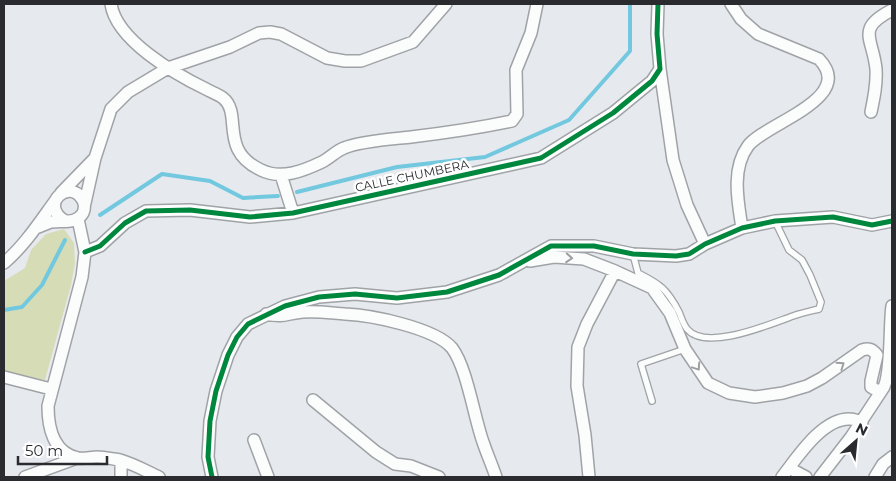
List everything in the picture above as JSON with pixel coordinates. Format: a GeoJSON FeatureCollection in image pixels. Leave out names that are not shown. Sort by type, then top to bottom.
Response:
{"type":"FeatureCollection","features":[{"type":"Feature","properties":{"kind":"street"},"geometry":{"type":"LineString","coordinates":[[111,4],[116,22],[127,36],[168,68],[223,98],[230,108],[233,138],[240,156],[261,171],[281,175],[294,174],[315,165],[345,148],[512,120],[517,114],[516,70],[531,33],[537,4]]}},
{"type":"Feature","properties":{"kind":"street"},"geometry":{"type":"LineString","coordinates":[[116,22],[117,4]]}},
{"type":"Feature","properties":{"kind":"street"},"geometry":{"type":"LineString","coordinates":[[36,228],[50,222],[78,219],[84,212],[84,203],[95,158],[111,109],[128,92],[168,68],[230,47],[259,33],[270,32],[281,34],[327,58],[361,61],[413,42],[446,4]]}},
{"type":"Feature","properties":{"kind":"street"},"geometry":{"type":"LineString","coordinates":[[658,4],[657,34],[660,68],[673,160],[687,205],[705,244]]}},
{"type":"Feature","properties":{"kind":"street"},"geometry":{"type":"LineString","coordinates":[[731,4],[741,19],[758,34],[819,59],[826,66],[830,76],[827,86],[804,110],[759,136],[749,145],[741,158],[738,174],[738,196],[742,228]]}},
{"type":"Feature","properties":{"kind":"street"},"geometry":{"type":"LineString","coordinates":[[871,112],[876,88],[876,68],[868,40],[869,32],[878,17],[892,10]]}},
{"type":"Feature","properties":{"kind":"street","name":"CALLE CHUMBERA"},"geometry":{"type":"LineString","coordinates":[[84,252],[100,246],[125,223],[146,211],[190,210],[250,217],[292,213],[541,158],[572,140],[643,90],[652,81],[660,68]]}},
{"type":"Feature","properties":{"kind":"street"},"geometry":{"type":"LineString","coordinates":[[4,263],[36,228],[57,198],[95,158]]}},
{"type":"Feature","properties":{"kind":"street"},"geometry":{"type":"LineString","coordinates":[[281,175],[292,213]]}},
{"type":"Feature","properties":{"kind":"street"},"geometry":{"type":"LineString","coordinates":[[65,221],[58,217],[54,209],[57,198],[69,191],[79,194],[84,203]]}},
{"type":"Feature","properties":{"kind":"street"},"geometry":{"type":"LineString","coordinates":[[212,477],[208,457],[210,421],[216,391],[228,355],[237,337],[248,324],[285,306],[319,297],[356,294],[397,298],[447,292],[499,275],[551,246],[594,246],[632,254],[676,256],[690,254],[705,244],[742,228],[775,221],[833,217],[872,225],[892,222]]}},
{"type":"Feature","properties":{"kind":"street"},"geometry":{"type":"LineString","coordinates":[[77,458],[65,452],[55,443],[48,424],[48,406],[82,277],[84,252],[78,219]]}},
{"type":"Feature","properties":{"kind":"street"},"geometry":{"type":"LineString","coordinates":[[521,263],[554,258],[584,259],[652,288],[670,313],[685,349],[708,383],[728,393],[755,396],[783,393],[807,386],[868,348],[873,350],[876,355],[871,380],[872,387],[876,390],[882,390]]}},
{"type":"Feature","properties":{"kind":"street"},"geometry":{"type":"LineString","coordinates":[[589,477],[585,434],[577,386],[578,347],[587,324],[615,271]]}},
{"type":"Feature","properties":{"kind":"street"},"geometry":{"type":"LineString","coordinates":[[820,477],[862,422],[885,386],[888,374],[892,306]]}},
{"type":"Feature","properties":{"kind":"street"},"geometry":{"type":"LineString","coordinates":[[266,314],[287,316],[302,312],[366,315],[423,330],[442,340],[452,349],[462,370],[482,441],[496,477]]}},
{"type":"Feature","properties":{"kind":"street"},"geometry":{"type":"LineString","coordinates":[[4,377],[51,389]]}},
{"type":"Feature","properties":{"kind":"street"},"geometry":{"type":"LineString","coordinates":[[313,400],[376,452],[395,464],[411,466],[439,477]]}},
{"type":"Feature","properties":{"kind":"street"},"geometry":{"type":"LineString","coordinates":[[806,477],[786,473],[808,443],[831,424],[849,419],[862,422]]}},
{"type":"Feature","properties":{"kind":"street"},"geometry":{"type":"LineString","coordinates":[[254,440],[268,477]]}},
{"type":"Feature","properties":{"kind":"street"},"geometry":{"type":"LineString","coordinates":[[875,477],[883,464],[892,456]]}},
{"type":"Feature","properties":{"kind":"street"},"geometry":{"type":"LineString","coordinates":[[25,477],[77,458],[100,457],[121,460],[159,477]]}},
{"type":"Feature","properties":{"kind":"street"},"geometry":{"type":"LineString","coordinates":[[121,460],[121,477]]}},
{"type":"Feature","properties":{"kind":"lane"},"geometry":{"type":"LineString","coordinates":[[632,254],[638,272],[658,283],[672,299],[687,328],[696,336],[723,337],[740,334],[819,309],[821,302],[810,275],[802,260],[789,250],[775,221]]}},
{"type":"Feature","properties":{"kind":"lane"},"geometry":{"type":"LineString","coordinates":[[652,400],[641,364],[685,349]]}},
{"type":"Feature","properties":{"kind":"green space"},"geometry":{"type":"Polygon","coordinates":[[[64,229],[74,243],[75,263],[71,285],[45,380],[4,371],[4,281],[25,268],[31,250],[46,234],[64,229]]]}},
{"type":"Feature","properties":{"kind":"waterway"},"geometry":{"type":"LineString","coordinates":[[297,192],[397,167],[485,157],[569,120],[630,51],[630,4]]}},
{"type":"Feature","properties":{"kind":"waterway"},"geometry":{"type":"LineString","coordinates":[[100,215],[162,174],[210,181],[243,198],[278,196]]}},
{"type":"Feature","properties":{"kind":"waterway"},"geometry":{"type":"LineString","coordinates":[[4,310],[22,307],[42,285],[65,240]]}},
{"type":"Feature","properties":{"kind":"cycle path"},"geometry":{"type":"LineString","coordinates":[[85,252],[100,246],[125,223],[146,211],[190,210],[250,217],[293,213],[541,158],[613,113],[652,81],[660,69],[657,34],[658,4]]}},
{"type":"Feature","properties":{"kind":"cycle path"},"geometry":{"type":"LineString","coordinates":[[212,477],[208,457],[210,421],[216,391],[228,355],[237,337],[248,324],[285,306],[319,297],[355,294],[397,298],[447,292],[499,275],[551,246],[594,246],[633,254],[676,256],[689,254],[705,244],[742,228],[775,221],[833,217],[872,225],[892,221]]}}]}
